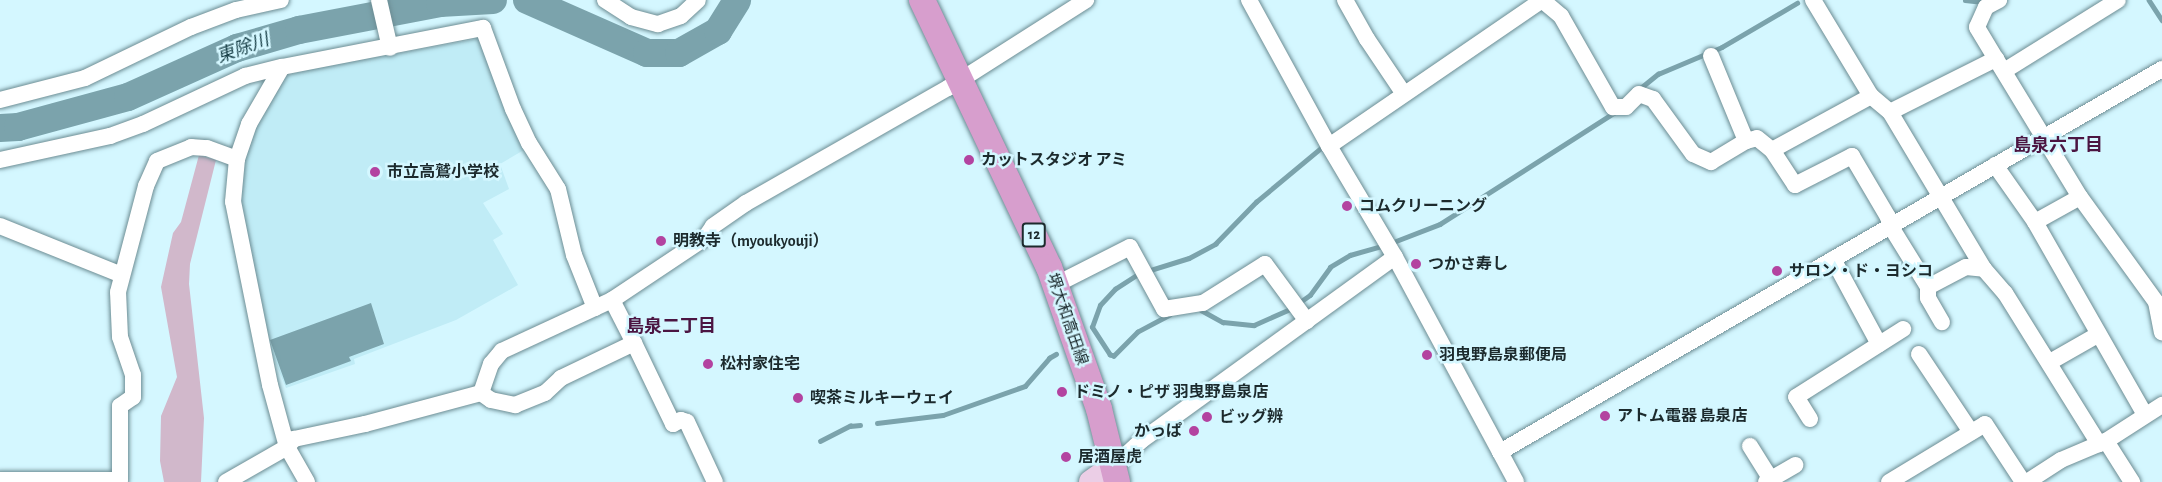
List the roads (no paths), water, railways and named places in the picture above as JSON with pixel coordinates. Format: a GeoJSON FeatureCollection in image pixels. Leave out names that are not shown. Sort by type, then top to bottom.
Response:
{"type":"FeatureCollection","features":[{"type":"Feature","properties":{"kind":"main road","name":"堺大和高田線"},"geometry":{"type":"LineString","coordinates":[[922,0],[1056,285],[1099,409],[1115,474]]}},
{"type":"Feature","properties":{"kind":"main road"},"geometry":{"type":"LineString","coordinates":[[1091,482],[1115,474]]}},
{"type":"Feature","properties":{"kind":"street"},"geometry":{"type":"LineString","coordinates":[[0,100],[85,78],[191,27],[236,10],[281,0]]}},
{"type":"Feature","properties":{"kind":"street"},"geometry":{"type":"LineString","coordinates":[[380,0],[389,44]]}},
{"type":"Feature","properties":{"kind":"street"},"geometry":{"type":"LineString","coordinates":[[605,0],[631,17],[658,24],[681,16],[698,0]]}},
{"type":"Feature","properties":{"kind":"street"},"geometry":{"type":"LineString","coordinates":[[481,393],[491,364],[502,351],[612,300],[705,238],[713,226],[746,203],[960,80],[1086,0]]}},
{"type":"Feature","properties":{"kind":"street"},"geometry":{"type":"LineString","coordinates":[[1249,0],[1329,146],[1395,257],[1516,482]]}},
{"type":"Feature","properties":{"kind":"street"},"geometry":{"type":"LineString","coordinates":[[1345,0],[1367,39],[1404,94]]}},
{"type":"Feature","properties":{"kind":"street"},"geometry":{"type":"LineString","coordinates":[[1329,146],[1542,0],[1561,16],[1613,107],[1626,107],[1639,94],[1653,99],[1693,154],[1711,162],[1746,141],[1757,138],[1772,150],[1795,185],[1852,156],[1888,217],[1891,227],[1928,287],[1928,298],[1942,322]]}},
{"type":"Feature","properties":{"kind":"street"},"geometry":{"type":"LineString","coordinates":[[1813,0],[1871,96],[1890,112],[1984,269],[2005,293],[2102,443],[2132,482]]}},
{"type":"Feature","properties":{"kind":"street"},"geometry":{"type":"LineString","coordinates":[[1999,0],[1986,7],[1977,27],[2080,197],[2157,302],[2162,332]]}},
{"type":"Feature","properties":{"kind":"street"},"geometry":{"type":"LineString","coordinates":[[1890,112],[2000,65],[2118,0]]}},
{"type":"Feature","properties":{"kind":"street"},"geometry":{"type":"LineString","coordinates":[[0,160],[111,136],[143,124],[245,76],[389,44],[483,28],[513,109],[529,143],[558,189],[574,255],[595,308]]}},
{"type":"Feature","properties":{"kind":"street"},"geometry":{"type":"LineString","coordinates":[[1711,56],[1746,141]]}},
{"type":"Feature","properties":{"kind":"street"},"geometry":{"type":"LineString","coordinates":[[282,67],[249,124],[237,159],[234,202],[270,385],[287,447],[306,482]]}},
{"type":"Feature","properties":{"kind":"street"},"geometry":{"type":"LineString","coordinates":[[1500,452],[1943,198],[2042,137],[2162,69]]}},
{"type":"Feature","properties":{"kind":"street"},"geometry":{"type":"LineString","coordinates":[[1772,150],[1871,96]]}},
{"type":"Feature","properties":{"kind":"street"},"geometry":{"type":"LineString","coordinates":[[0,480],[120,480],[120,406],[132,397],[133,375],[120,337],[118,292],[146,186],[157,161],[191,147],[207,148],[237,159]]}},
{"type":"Feature","properties":{"kind":"street"},"geometry":{"type":"LineString","coordinates":[[1995,165],[2035,222],[2145,416]]}},
{"type":"Feature","properties":{"kind":"street"},"geometry":{"type":"LineString","coordinates":[[2035,222],[2080,197]]}},
{"type":"Feature","properties":{"kind":"street"},"geometry":{"type":"LineString","coordinates":[[0,226],[122,275]]}},
{"type":"Feature","properties":{"kind":"street"},"geometry":{"type":"LineString","coordinates":[[1056,285],[1130,247],[1164,309],[1203,303],[1265,264],[1307,321]]}},
{"type":"Feature","properties":{"kind":"street"},"geometry":{"type":"LineString","coordinates":[[1115,474],[1142,440],[1395,257]]}},
{"type":"Feature","properties":{"kind":"street"},"geometry":{"type":"LineString","coordinates":[[1833,259],[1880,344]]}},
{"type":"Feature","properties":{"kind":"street"},"geometry":{"type":"LineString","coordinates":[[1928,287],[1966,267],[1984,269]]}},
{"type":"Feature","properties":{"kind":"street"},"geometry":{"type":"LineString","coordinates":[[612,300],[674,424],[681,420],[687,422],[715,482]]}},
{"type":"Feature","properties":{"kind":"street"},"geometry":{"type":"LineString","coordinates":[[1810,419],[1796,397],[1903,329]]}},
{"type":"Feature","properties":{"kind":"street"},"geometry":{"type":"LineString","coordinates":[[2050,362],[2099,334]]}},
{"type":"Feature","properties":{"kind":"street"},"geometry":{"type":"LineString","coordinates":[[226,482],[287,447],[294,439],[365,424],[481,393],[491,400],[515,405],[545,393],[561,378],[634,343]]}},
{"type":"Feature","properties":{"kind":"street"},"geometry":{"type":"LineString","coordinates":[[1919,354],[1971,432]]}},
{"type":"Feature","properties":{"kind":"street"},"geometry":{"type":"LineString","coordinates":[[1888,482],[1985,424],[2025,482],[2061,460],[2102,443],[2162,405]]}},
{"type":"Feature","properties":{"kind":"street"},"geometry":{"type":"LineString","coordinates":[[1750,446],[1768,481],[1795,465]]}},
{"type":"Feature","properties":{"kind":"waterway","name":"東除川"},"geometry":{"type":"LineString","coordinates":[[0,128],[18,127],[128,97],[237,48],[299,30],[440,3],[493,0]]}},
{"type":"Feature","properties":{"kind":"waterway","name":"東除川"},"geometry":{"type":"LineString","coordinates":[[527,0],[647,53],[679,53],[718,31],[737,0]]}},
{"type":"Feature","properties":{"kind":"waterway"},"geometry":{"type":"LineString","coordinates":[[1965,0],[1983,2]]}},
{"type":"Feature","properties":{"kind":"waterway"},"geometry":{"type":"LineString","coordinates":[[2149,0],[2162,20]]}},
{"type":"Feature","properties":{"kind":"waterway"},"geometry":{"type":"LineString","coordinates":[[1638,90],[1658,74],[1722,47],[1797,3]]}},
{"type":"Feature","properties":{"kind":"waterway"},"geometry":{"type":"LineString","coordinates":[[1396,241],[1440,224],[1615,112]]}},
{"type":"Feature","properties":{"kind":"waterway"},"geometry":{"type":"LineString","coordinates":[[1170,315],[1138,332],[1114,356],[1110,355],[1092,327],[1100,305],[1115,289],[1138,274],[1189,258],[1215,244],[1256,202],[1322,147]]}},
{"type":"Feature","properties":{"kind":"waterway"},"geometry":{"type":"LineString","coordinates":[[1300,302],[1310,295],[1330,267],[1350,255],[1381,246]]}},
{"type":"Feature","properties":{"kind":"waterway"},"geometry":{"type":"LineString","coordinates":[[1201,310],[1223,322],[1254,325],[1290,309]]}},
{"type":"Feature","properties":{"kind":"waterway"},"geometry":{"type":"LineString","coordinates":[[877,423],[943,415],[1025,386],[1049,358],[1056,354]]}},
{"type":"Feature","properties":{"kind":"waterway"},"geometry":{"type":"LineString","coordinates":[[820,441],[850,426],[860,425]]}},
{"type":"Feature","properties":{"kind":"place","name":"カットスタジオ アミ"},"geometry":{"type":"Point","coordinates":[969,160]}},
{"type":"Feature","properties":{"kind":"place","name":"市立高鷲小学校"},"geometry":{"type":"Point","coordinates":[375,172]}},
{"type":"Feature","properties":{"kind":"place","name":"コムクリーニング"},"geometry":{"type":"Point","coordinates":[1347,206]}},
{"type":"Feature","properties":{"kind":"place","name":"明教寺（myoukyouji）"},"geometry":{"type":"Point","coordinates":[661,241]}},
{"type":"Feature","properties":{"kind":"place","name":"つかさ寿し"},"geometry":{"type":"Point","coordinates":[1416,264]}},
{"type":"Feature","properties":{"kind":"place","name":"サロン・ド・ヨシコ"},"geometry":{"type":"Point","coordinates":[1777,271]}},
{"type":"Feature","properties":{"kind":"place","name":"羽曳野島泉郵便局"},"geometry":{"type":"Point","coordinates":[1427,355]}},
{"type":"Feature","properties":{"kind":"place","name":"松村家住宅"},"geometry":{"type":"Point","coordinates":[708,364]}},
{"type":"Feature","properties":{"kind":"place","name":"ドミノ・ピザ 羽曳野島泉店"},"geometry":{"type":"Point","coordinates":[1062,392]}},
{"type":"Feature","properties":{"kind":"place","name":"喫茶ミルキーウェイ"},"geometry":{"type":"Point","coordinates":[798,398]}},
{"type":"Feature","properties":{"kind":"place","name":"アトム電器 島泉店"},"geometry":{"type":"Point","coordinates":[1605,416]}},
{"type":"Feature","properties":{"kind":"place","name":"ビッグ辨"},"geometry":{"type":"Point","coordinates":[1207,417]}},
{"type":"Feature","properties":{"kind":"place","name":"かっぱ"},"geometry":{"type":"Point","coordinates":[1194,431]}},
{"type":"Feature","properties":{"kind":"place","name":"居酒屋虎"},"geometry":{"type":"Point","coordinates":[1066,457]}},
{"type":"Feature","properties":{"kind":"district","name":"島泉六丁目"},"geometry":{"type":"Point","coordinates":[2058,146]}},
{"type":"Feature","properties":{"kind":"district","name":"島泉二丁目"},"geometry":{"type":"Point","coordinates":[671,327]}}]}
